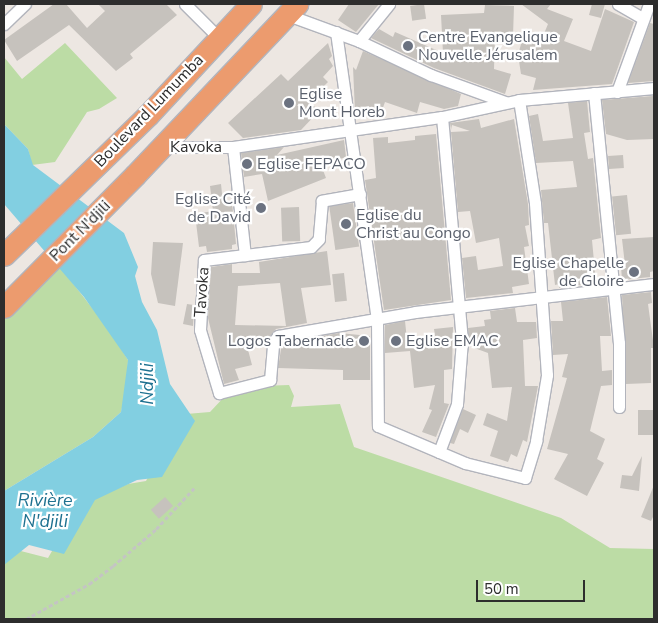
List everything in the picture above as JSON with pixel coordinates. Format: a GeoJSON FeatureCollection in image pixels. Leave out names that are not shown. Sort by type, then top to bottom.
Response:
{"type":"FeatureCollection","features":[{"type":"Feature","properties":{"kind":"highway","name":"Boulevard Lumumba"},"geometry":{"type":"LineString","coordinates":[[4,256],[45,218],[103,159],[251,4]]}},
{"type":"Feature","properties":{"kind":"highway","name":"Boulevard Lumumba"},"geometry":{"type":"LineString","coordinates":[[136,175],[159,147],[293,9]]}},
{"type":"Feature","properties":{"kind":"highway","name":"Pont N'djili"},"geometry":{"type":"LineString","coordinates":[[4,307],[136,175]]}},
{"type":"Feature","properties":{"kind":"street"},"geometry":{"type":"LineString","coordinates":[[4,24],[26,4]]}},
{"type":"Feature","properties":{"kind":"street"},"geometry":{"type":"LineString","coordinates":[[184,4],[219,38]]}},
{"type":"Feature","properties":{"kind":"street"},"geometry":{"type":"LineString","coordinates":[[359,41],[389,4]]}},
{"type":"Feature","properties":{"kind":"street"},"geometry":{"type":"LineString","coordinates":[[618,4],[642,18]]}},
{"type":"Feature","properties":{"kind":"street"},"geometry":{"type":"LineString","coordinates":[[617,92],[642,18],[649,4]]}},
{"type":"Feature","properties":{"kind":"street"},"geometry":{"type":"LineString","coordinates":[[293,9],[336,32],[430,75],[506,102]]}},
{"type":"Feature","properties":{"kind":"street"},"geometry":{"type":"LineString","coordinates":[[336,32],[377,320],[378,426],[490,471],[525,478],[536,441],[547,375],[544,296],[535,203],[519,100]]}},
{"type":"Feature","properties":{"kind":"street","name":"Kavoka"},"geometry":{"type":"LineString","coordinates":[[159,147],[232,147],[351,132],[442,117],[519,100],[654,88]]}},
{"type":"Feature","properties":{"kind":"street"},"geometry":{"type":"LineString","coordinates":[[594,93],[621,373],[619,407]]}},
{"type":"Feature","properties":{"kind":"street"},"geometry":{"type":"LineString","coordinates":[[439,452],[457,404],[462,341],[442,117]]}},
{"type":"Feature","properties":{"kind":"street"},"geometry":{"type":"LineString","coordinates":[[232,147],[245,255]]}},
{"type":"Feature","properties":{"kind":"street","name":"Tavoka"},"geometry":{"type":"LineString","coordinates":[[360,194],[322,201],[316,245],[245,255],[209,257],[201,266],[200,330],[219,393],[270,380],[274,342],[278,336],[377,320]]}},
{"type":"Feature","properties":{"kind":"street"},"geometry":{"type":"LineString","coordinates":[[377,320],[544,296],[654,284]]}},
{"type":"Feature","properties":{"kind":"path"},"geometry":{"type":"LineString","coordinates":[[26,619],[89,584],[113,566],[156,529],[195,487]]}},
{"type":"Feature","properties":{"kind":"green space"},"geometry":{"type":"Polygon","coordinates":[[[65,43],[117,98],[99,109],[87,112],[55,162],[32,165],[28,149],[4,124],[4,57],[22,79],[65,43]]]}},
{"type":"Feature","properties":{"kind":"green space"},"geometry":{"type":"Polygon","coordinates":[[[50,254],[110,331],[128,360],[127,385],[121,412],[93,437],[4,491],[4,302],[50,254]]]}},
{"type":"Feature","properties":{"kind":"green space"},"geometry":{"type":"Polygon","coordinates":[[[289,385],[294,396],[291,407],[340,404],[354,447],[561,518],[610,548],[654,549],[654,619],[4,619],[4,556],[13,549],[48,558],[79,504],[128,484],[146,481],[163,447],[174,415],[210,412],[226,395],[261,386],[289,385]]]}},
{"type":"Feature","properties":{"kind":"water","name":"Rivière N'djili"},"geometry":{"type":"Polygon","coordinates":[[[4,124],[28,149],[33,165],[124,233],[138,267],[135,276],[142,302],[157,330],[170,384],[195,421],[162,477],[137,480],[95,500],[64,554],[29,545],[4,565],[4,491],[93,437],[121,412],[128,360],[84,297],[4,204],[4,124]]]}},
{"type":"Feature","properties":{"kind":"building"},"geometry":{"type":"Polygon","coordinates":[[[54,4],[66,4],[87,28],[105,11],[98,4],[166,4],[177,15],[130,54],[133,58],[116,71],[69,25],[17,61],[4,40],[54,4]]]}},
{"type":"Feature","properties":{"kind":"building"},"geometry":{"type":"Polygon","coordinates":[[[349,4],[379,4],[356,32],[338,20],[349,4]]]}},
{"type":"Feature","properties":{"kind":"building"},"geometry":{"type":"Polygon","coordinates":[[[424,4],[426,19],[412,21],[410,6],[424,4]]]}},
{"type":"Feature","properties":{"kind":"building"},"geometry":{"type":"Polygon","coordinates":[[[521,4],[551,4],[547,9],[573,19],[564,41],[591,51],[605,9],[634,22],[612,84],[533,90],[536,78],[521,74],[518,55],[523,37],[541,41],[548,24],[521,4]]]}},
{"type":"Feature","properties":{"kind":"building"},"geometry":{"type":"Polygon","coordinates":[[[592,4],[605,4],[601,18],[589,15],[592,4]]]}},
{"type":"Feature","properties":{"kind":"building"},"geometry":{"type":"Polygon","coordinates":[[[485,5],[514,6],[513,36],[495,35],[494,69],[511,74],[505,94],[434,68],[371,38],[379,29],[393,37],[395,32],[443,53],[441,15],[484,13],[485,5]]]}},
{"type":"Feature","properties":{"kind":"building"},"geometry":{"type":"Polygon","coordinates":[[[650,23],[654,24],[654,81],[628,83],[650,23]]]}},
{"type":"Feature","properties":{"kind":"building"},"geometry":{"type":"Polygon","coordinates":[[[328,43],[332,56],[329,59],[333,66],[323,77],[328,82],[309,101],[319,111],[301,130],[243,138],[228,123],[281,74],[288,81],[328,43]]]}},
{"type":"Feature","properties":{"kind":"building"},"geometry":{"type":"Polygon","coordinates":[[[363,51],[461,94],[458,106],[444,109],[420,102],[417,113],[385,102],[381,113],[368,109],[368,113],[355,112],[353,67],[356,70],[363,51]]]}},
{"type":"Feature","properties":{"kind":"building"},"geometry":{"type":"Polygon","coordinates":[[[653,96],[654,139],[627,140],[606,134],[602,100],[653,96]]]}},
{"type":"Feature","properties":{"kind":"building"},"geometry":{"type":"Polygon","coordinates":[[[587,101],[590,132],[584,133],[588,159],[593,158],[601,238],[592,240],[596,283],[559,288],[559,284],[555,285],[548,223],[544,223],[541,190],[577,187],[573,161],[536,163],[529,116],[538,114],[543,141],[573,138],[568,103],[587,101]]]}},
{"type":"Feature","properties":{"kind":"building"},"geometry":{"type":"Polygon","coordinates":[[[479,119],[481,128],[514,119],[528,204],[529,225],[525,226],[529,246],[524,247],[529,284],[512,287],[513,293],[466,298],[462,258],[476,256],[478,270],[503,266],[499,238],[476,243],[470,211],[458,212],[451,132],[470,131],[452,125],[451,130],[450,123],[479,119]]]}},
{"type":"Feature","properties":{"kind":"building"},"geometry":{"type":"Polygon","coordinates":[[[436,134],[451,300],[384,310],[365,180],[376,178],[373,138],[388,137],[388,143],[415,140],[415,136],[436,134]]]}},
{"type":"Feature","properties":{"kind":"building"},"geometry":{"type":"Polygon","coordinates":[[[344,140],[346,157],[321,165],[326,178],[268,201],[262,174],[244,177],[241,153],[284,147],[277,155],[344,140]]]}},
{"type":"Feature","properties":{"kind":"building"},"geometry":{"type":"Polygon","coordinates":[[[623,155],[624,168],[609,169],[608,156],[623,155]]]}},
{"type":"Feature","properties":{"kind":"building"},"geometry":{"type":"Polygon","coordinates":[[[221,184],[223,203],[232,202],[236,244],[232,245],[232,249],[207,252],[206,246],[199,247],[195,214],[213,211],[210,186],[221,184]]]}},
{"type":"Feature","properties":{"kind":"building"},"geometry":{"type":"Polygon","coordinates":[[[627,195],[631,234],[616,235],[612,197],[627,195]]]}},
{"type":"Feature","properties":{"kind":"building","name":"Eglise du Christ au Congo"},"geometry":{"type":"Polygon","coordinates":[[[353,203],[359,247],[335,250],[329,206],[353,203]]]}},
{"type":"Feature","properties":{"kind":"building"},"geometry":{"type":"Polygon","coordinates":[[[299,207],[300,241],[282,242],[281,208],[299,207]]]}},
{"type":"Feature","properties":{"kind":"building"},"geometry":{"type":"Polygon","coordinates":[[[654,237],[654,271],[650,272],[650,277],[622,280],[621,266],[625,265],[622,239],[654,237]]]}},
{"type":"Feature","properties":{"kind":"building"},"geometry":{"type":"Polygon","coordinates":[[[153,242],[183,243],[175,306],[158,303],[151,274],[153,242]]]}},
{"type":"Feature","properties":{"kind":"building"},"geometry":{"type":"Polygon","coordinates":[[[327,251],[331,285],[301,288],[307,323],[276,329],[266,341],[251,341],[251,346],[247,346],[252,365],[235,369],[239,380],[224,384],[208,318],[211,267],[232,264],[232,273],[260,273],[259,262],[327,251]],[[280,283],[238,286],[235,325],[286,326],[280,283]]]}},
{"type":"Feature","properties":{"kind":"building"},"geometry":{"type":"Polygon","coordinates":[[[344,273],[347,301],[335,302],[332,274],[344,273]]]}},
{"type":"Feature","properties":{"kind":"building"},"geometry":{"type":"Polygon","coordinates":[[[651,292],[652,303],[648,304],[654,348],[651,348],[651,383],[626,384],[622,295],[651,292]]]}},
{"type":"Feature","properties":{"kind":"building"},"geometry":{"type":"Polygon","coordinates":[[[607,297],[611,336],[600,336],[602,371],[612,370],[612,385],[601,386],[590,431],[605,439],[597,459],[604,463],[587,496],[554,479],[568,454],[547,449],[567,378],[562,377],[568,354],[553,355],[551,321],[563,321],[561,302],[607,297]]]}},
{"type":"Feature","properties":{"kind":"building"},"geometry":{"type":"Polygon","coordinates":[[[187,304],[194,305],[193,326],[183,324],[187,304]]]}},
{"type":"Feature","properties":{"kind":"building"},"geometry":{"type":"Polygon","coordinates":[[[515,308],[517,322],[536,322],[537,338],[523,340],[525,386],[538,386],[527,442],[523,440],[517,457],[511,454],[508,462],[490,456],[498,431],[483,425],[487,413],[507,421],[512,387],[492,388],[488,353],[469,346],[468,328],[485,326],[484,320],[491,319],[490,311],[515,308]]]}},
{"type":"Feature","properties":{"kind":"building"},"geometry":{"type":"Polygon","coordinates":[[[405,321],[407,340],[435,336],[434,329],[453,327],[452,369],[444,370],[444,403],[449,404],[436,437],[422,432],[432,410],[429,409],[435,385],[414,388],[410,351],[385,353],[385,325],[405,321]]]}},
{"type":"Feature","properties":{"kind":"building"},"geometry":{"type":"Polygon","coordinates":[[[339,333],[370,336],[370,380],[343,380],[343,370],[278,368],[282,343],[339,333]]]}},
{"type":"Feature","properties":{"kind":"building"},"geometry":{"type":"Polygon","coordinates":[[[463,409],[476,415],[468,433],[460,429],[454,444],[450,443],[463,409]]]}},
{"type":"Feature","properties":{"kind":"building"},"geometry":{"type":"Polygon","coordinates":[[[638,410],[654,410],[654,435],[638,435],[638,410]]]}},
{"type":"Feature","properties":{"kind":"building"},"geometry":{"type":"Polygon","coordinates":[[[642,456],[639,491],[620,488],[622,475],[632,476],[642,456]]]}},
{"type":"Feature","properties":{"kind":"building"},"geometry":{"type":"Polygon","coordinates":[[[654,485],[654,515],[651,521],[641,517],[654,485]]]}},
{"type":"Feature","properties":{"kind":"building"},"geometry":{"type":"Polygon","coordinates":[[[165,497],[173,506],[159,519],[151,510],[165,497]]]}},
{"type":"Feature","properties":{"kind":"place","name":"Centre Evangelique Nouvelle Jérusalem"},"geometry":{"type":"Point","coordinates":[408,46]}},
{"type":"Feature","properties":{"kind":"place","name":"Eglise Mont Horeb"},"geometry":{"type":"Point","coordinates":[289,103]}},
{"type":"Feature","properties":{"kind":"place","name":"Eglise FEPACO"},"geometry":{"type":"Point","coordinates":[247,164]}},
{"type":"Feature","properties":{"kind":"place","name":"Eglise Cité de David"},"geometry":{"type":"Point","coordinates":[261,208]}},
{"type":"Feature","properties":{"kind":"place","name":"Eglise du Christ au Congo"},"geometry":{"type":"Point","coordinates":[346,224]}},
{"type":"Feature","properties":{"kind":"place","name":"Eglise Chapelle de Gloire"},"geometry":{"type":"Point","coordinates":[634,272]}},
{"type":"Feature","properties":{"kind":"place","name":"Logos Tabernacle"},"geometry":{"type":"Point","coordinates":[364,341]}},
{"type":"Feature","properties":{"kind":"place","name":"Eglise EMAC"},"geometry":{"type":"Point","coordinates":[396,341]}},
{"type":"Feature","properties":{"kind":"water label","name":"Ndjili"},"geometry":{"type":"Point","coordinates":[147,384]}}]}
